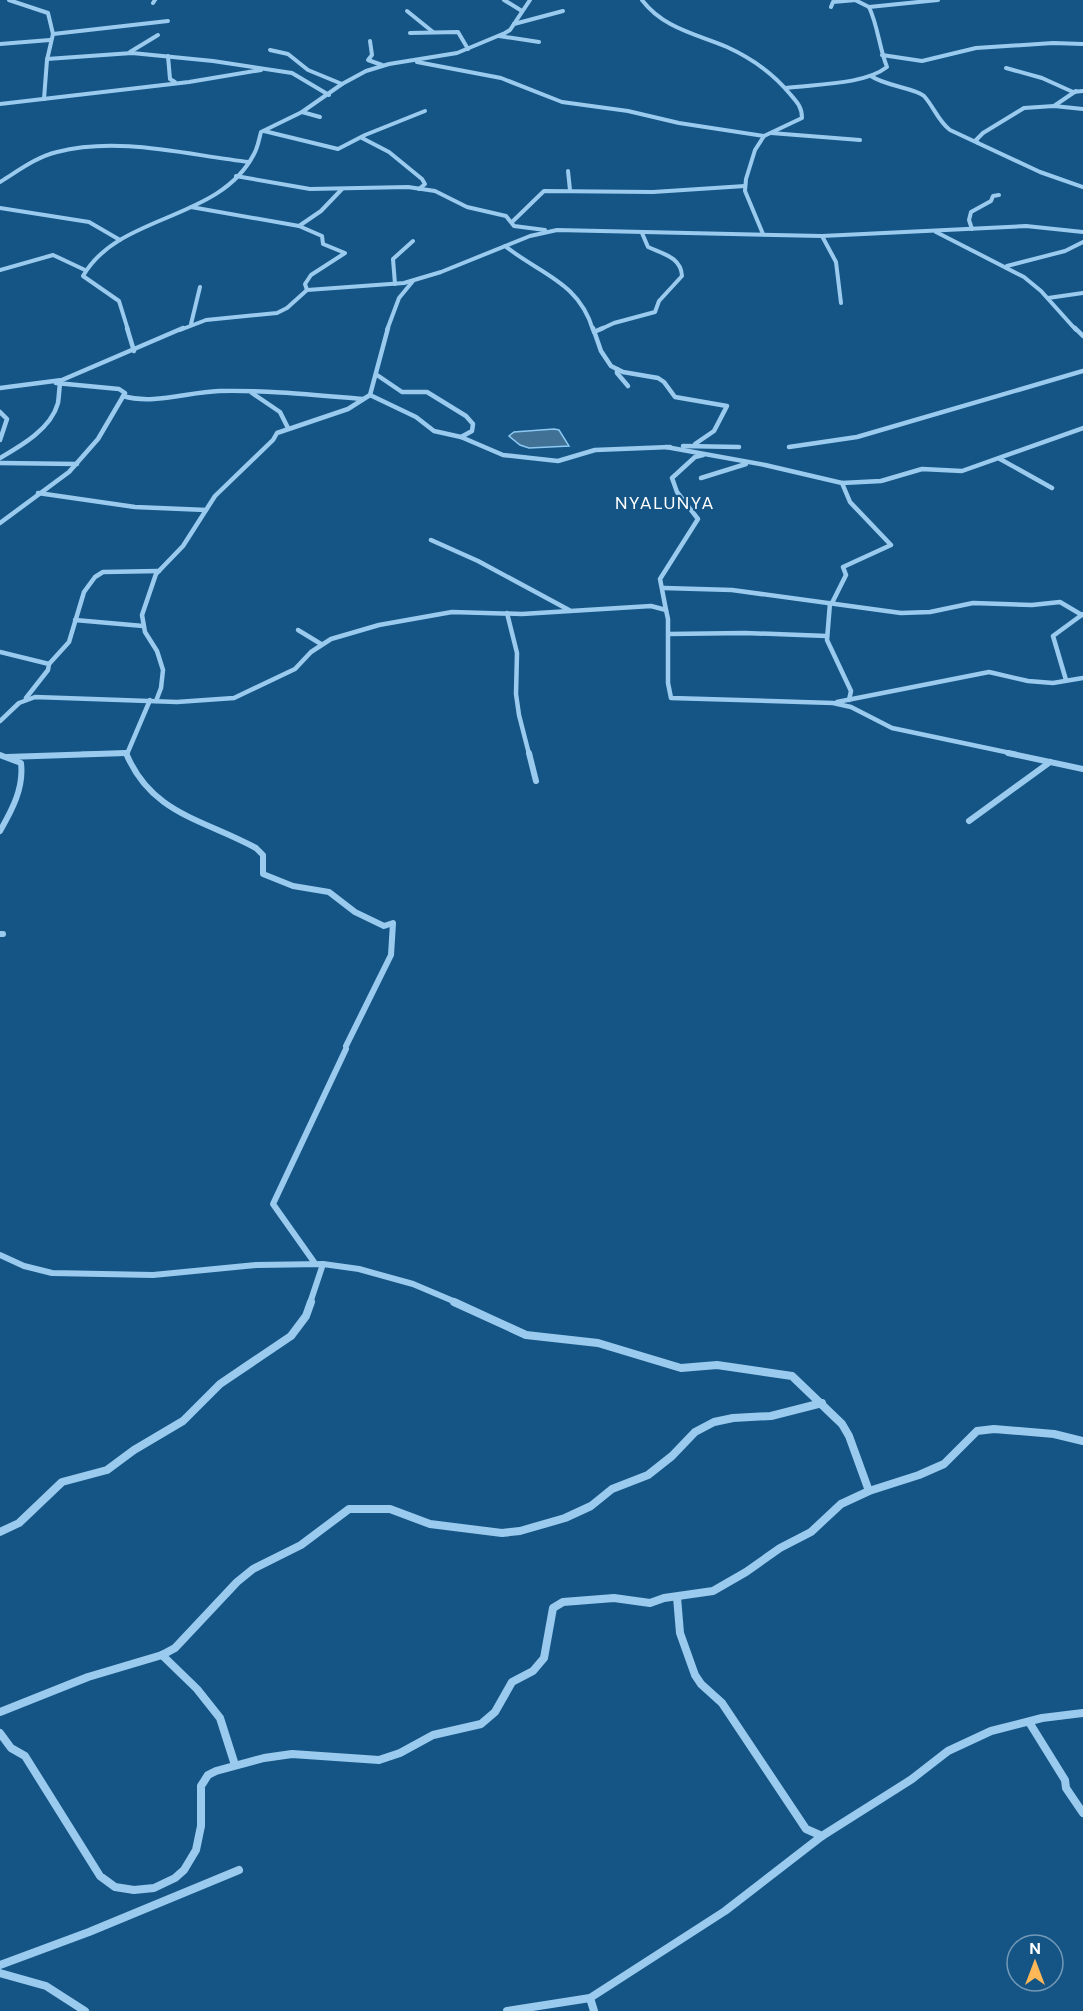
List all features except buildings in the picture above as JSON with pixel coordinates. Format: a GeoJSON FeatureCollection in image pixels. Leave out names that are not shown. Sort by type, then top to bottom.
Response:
{"type":"FeatureCollection","features":[{"type":"Feature","properties":{"kind":"street"},"geometry":{"type":"LineString","coordinates":[[9,0],[48,13],[52,34],[47,59],[44,99]]}},
{"type":"Feature","properties":{"kind":"street"},"geometry":{"type":"LineString","coordinates":[[504,0],[522,11]]}},
{"type":"Feature","properties":{"kind":"street"},"geometry":{"type":"LineString","coordinates":[[134,351],[119,301],[84,277],[85,270],[90,263],[120,240],[213,196],[236,176],[255,154],[261,132],[302,112],[342,84],[384,65],[468,49],[498,36],[510,30],[530,0]]}},
{"type":"Feature","properties":{"kind":"street"},"geometry":{"type":"LineString","coordinates":[[642,0],[661,19],[744,56],[771,72],[786,88],[804,114],[798,120],[764,136],[755,150],[746,186],[748,199],[763,234]]}},
{"type":"Feature","properties":{"kind":"street"},"geometry":{"type":"LineString","coordinates":[[831,7],[833,2],[856,0],[869,7],[938,0]]}},
{"type":"Feature","properties":{"kind":"street"},"geometry":{"type":"LineString","coordinates":[[786,88],[871,76],[885,71],[887,67],[882,55],[880,35],[869,7]]}},
{"type":"Feature","properties":{"kind":"street"},"geometry":{"type":"LineString","coordinates":[[407,11],[432,32]]}},
{"type":"Feature","properties":{"kind":"street"},"geometry":{"type":"LineString","coordinates":[[514,24],[563,11]]}},
{"type":"Feature","properties":{"kind":"street"},"geometry":{"type":"LineString","coordinates":[[52,34],[168,21]]}},
{"type":"Feature","properties":{"kind":"street"},"geometry":{"type":"LineString","coordinates":[[410,33],[459,33],[468,49]]}},
{"type":"Feature","properties":{"kind":"street"},"geometry":{"type":"LineString","coordinates":[[127,54],[158,35]]}},
{"type":"Feature","properties":{"kind":"street"},"geometry":{"type":"LineString","coordinates":[[498,36],[539,42]]}},
{"type":"Feature","properties":{"kind":"street"},"geometry":{"type":"LineString","coordinates":[[0,44],[50,40]]}},
{"type":"Feature","properties":{"kind":"street"},"geometry":{"type":"LineString","coordinates":[[370,41],[372,55],[368,60],[384,65]]}},
{"type":"Feature","properties":{"kind":"street"},"geometry":{"type":"LineString","coordinates":[[882,55],[922,61],[976,48],[1030,47],[1053,43],[1083,44]]}},
{"type":"Feature","properties":{"kind":"street"},"geometry":{"type":"LineString","coordinates":[[270,50],[288,54],[308,70],[342,84]]}},
{"type":"Feature","properties":{"kind":"street"},"geometry":{"type":"LineString","coordinates":[[47,59],[127,54],[168,56],[292,73],[308,70]]}},
{"type":"Feature","properties":{"kind":"street"},"geometry":{"type":"LineString","coordinates":[[168,56],[170,79],[176,82]]}},
{"type":"Feature","properties":{"kind":"street"},"geometry":{"type":"LineString","coordinates":[[411,61],[494,76],[562,102],[628,111],[679,123],[764,136]]}},
{"type":"Feature","properties":{"kind":"street"},"geometry":{"type":"LineString","coordinates":[[1006,68],[1042,78],[1073,92]]}},
{"type":"Feature","properties":{"kind":"street"},"geometry":{"type":"LineString","coordinates":[[0,104],[268,69]]}},
{"type":"Feature","properties":{"kind":"street"},"geometry":{"type":"LineString","coordinates":[[292,73],[329,95]]}},
{"type":"Feature","properties":{"kind":"street"},"geometry":{"type":"LineString","coordinates":[[871,76],[878,81],[922,94],[945,127],[1040,172],[1083,187]]}},
{"type":"Feature","properties":{"kind":"street"},"geometry":{"type":"LineString","coordinates":[[1054,106],[1073,92],[1083,89]]}},
{"type":"Feature","properties":{"kind":"street"},"geometry":{"type":"LineString","coordinates":[[978,143],[976,140],[983,133],[1024,108],[1054,106],[1083,109]]}},
{"type":"Feature","properties":{"kind":"street"},"geometry":{"type":"LineString","coordinates":[[264,131],[338,150],[425,111]]}},
{"type":"Feature","properties":{"kind":"street"},"geometry":{"type":"LineString","coordinates":[[302,112],[320,117]]}},
{"type":"Feature","properties":{"kind":"street"},"geometry":{"type":"LineString","coordinates":[[770,133],[860,140]]}},
{"type":"Feature","properties":{"kind":"street"},"geometry":{"type":"LineString","coordinates":[[362,138],[389,152],[422,179],[425,184],[419,189]]}},
{"type":"Feature","properties":{"kind":"street"},"geometry":{"type":"LineString","coordinates":[[0,182],[50,155],[70,150],[152,149],[249,162]]}},
{"type":"Feature","properties":{"kind":"street"},"geometry":{"type":"LineString","coordinates":[[568,171],[570,190]]}},
{"type":"Feature","properties":{"kind":"street"},"geometry":{"type":"LineString","coordinates":[[236,176],[307,189],[408,187],[443,193],[468,207],[506,216],[514,226],[548,231],[822,236],[1026,226],[1083,232]]}},
{"type":"Feature","properties":{"kind":"street"},"geometry":{"type":"LineString","coordinates":[[512,222],[523,214],[542,192],[570,190],[653,192],[746,186]]}},
{"type":"Feature","properties":{"kind":"street"},"geometry":{"type":"LineString","coordinates":[[299,226],[321,211],[342,189]]}},
{"type":"Feature","properties":{"kind":"street"},"geometry":{"type":"LineString","coordinates":[[972,229],[969,220],[972,212],[991,201],[993,196],[999,195]]}},
{"type":"Feature","properties":{"kind":"street"},"geometry":{"type":"LineString","coordinates":[[191,207],[299,226],[321,236],[322,244],[345,253],[309,277],[305,284],[307,290]]}},
{"type":"Feature","properties":{"kind":"street"},"geometry":{"type":"LineString","coordinates":[[0,208],[89,222],[120,240]]}},
{"type":"Feature","properties":{"kind":"street"},"geometry":{"type":"LineString","coordinates":[[0,388],[48,382],[78,374],[191,324],[206,320],[276,313],[287,308],[307,290],[413,281],[548,231]]}},
{"type":"Feature","properties":{"kind":"street"},"geometry":{"type":"LineString","coordinates":[[936,232],[1025,277],[1083,336]]}},
{"type":"Feature","properties":{"kind":"street"},"geometry":{"type":"LineString","coordinates":[[594,332],[614,322],[655,312],[658,301],[682,276],[683,270],[675,258],[648,247],[642,233]]}},
{"type":"Feature","properties":{"kind":"street"},"geometry":{"type":"LineString","coordinates":[[822,236],[836,262],[841,303]]}},
{"type":"Feature","properties":{"kind":"street"},"geometry":{"type":"LineString","coordinates":[[395,284],[393,259],[413,241]]}},
{"type":"Feature","properties":{"kind":"street"},"geometry":{"type":"LineString","coordinates":[[1007,266],[1065,251],[1083,242]]}},
{"type":"Feature","properties":{"kind":"street"},"geometry":{"type":"LineString","coordinates":[[506,246],[517,257],[572,292],[586,309],[601,354],[628,386]]}},
{"type":"Feature","properties":{"kind":"street"},"geometry":{"type":"LineString","coordinates":[[0,270],[53,255],[85,270]]}},
{"type":"Feature","properties":{"kind":"street"},"geometry":{"type":"LineString","coordinates":[[126,753],[161,688],[163,670],[157,651],[143,626],[142,615],[159,571],[183,546],[215,496],[265,448],[277,433],[348,409],[370,395],[388,327],[399,298],[413,281]]}},
{"type":"Feature","properties":{"kind":"street"},"geometry":{"type":"LineString","coordinates":[[191,324],[200,287]]}},
{"type":"Feature","properties":{"kind":"street"},"geometry":{"type":"LineString","coordinates":[[1048,298],[1083,293]]}},
{"type":"Feature","properties":{"kind":"street"},"geometry":{"type":"LineString","coordinates":[[616,369],[655,377],[663,381],[675,397],[727,406],[714,431],[700,442],[690,446]]}},
{"type":"Feature","properties":{"kind":"street"},"geometry":{"type":"LineString","coordinates":[[789,447],[857,437],[1083,371]]}},
{"type":"Feature","properties":{"kind":"street"},"geometry":{"type":"LineString","coordinates":[[377,375],[402,392],[427,392],[466,416],[473,423],[472,431],[461,437]]}},
{"type":"Feature","properties":{"kind":"street"},"geometry":{"type":"LineString","coordinates":[[0,523],[77,464],[98,439],[125,393],[119,389],[48,382]]}},
{"type":"Feature","properties":{"kind":"street"},"geometry":{"type":"LineString","coordinates":[[0,458],[35,438],[44,428],[57,407],[60,384]]}},
{"type":"Feature","properties":{"kind":"street"},"geometry":{"type":"LineString","coordinates":[[123,396],[129,399],[200,392],[364,399]]}},
{"type":"Feature","properties":{"kind":"street"},"geometry":{"type":"LineString","coordinates":[[252,393],[256,398],[276,406],[284,416],[288,428]]}},
{"type":"Feature","properties":{"kind":"street"},"geometry":{"type":"LineString","coordinates":[[370,395],[416,417],[435,431],[461,437],[503,455],[547,462],[595,450],[690,446],[739,447]]}},
{"type":"Feature","properties":{"kind":"street"},"geometry":{"type":"LineString","coordinates":[[0,412],[7,418],[0,440]]}},
{"type":"Feature","properties":{"kind":"street"},"geometry":{"type":"LineString","coordinates":[[666,447],[765,465],[842,483],[881,481],[922,469],[962,471],[1083,428]]}},
{"type":"Feature","properties":{"kind":"street"},"geometry":{"type":"LineString","coordinates":[[703,455],[695,457],[672,478],[677,492],[698,519],[660,579],[664,588],[671,655],[668,690],[671,698],[833,703],[851,707],[892,728],[1083,770]]}},
{"type":"Feature","properties":{"kind":"street"},"geometry":{"type":"LineString","coordinates":[[1000,459],[1052,488]]}},
{"type":"Feature","properties":{"kind":"street"},"geometry":{"type":"LineString","coordinates":[[0,463],[77,464]]}},
{"type":"Feature","properties":{"kind":"street"},"geometry":{"type":"LineString","coordinates":[[700,478],[750,464]]}},
{"type":"Feature","properties":{"kind":"street"},"geometry":{"type":"LineString","coordinates":[[842,483],[850,502],[891,545],[843,567],[846,575],[831,603],[828,644],[851,691],[849,700]]}},
{"type":"Feature","properties":{"kind":"street"},"geometry":{"type":"LineString","coordinates":[[37,493],[135,507],[206,510]]}},
{"type":"Feature","properties":{"kind":"street"},"geometry":{"type":"LineString","coordinates":[[0,515],[13,512]]}},
{"type":"Feature","properties":{"kind":"street"},"geometry":{"type":"LineString","coordinates":[[431,540],[478,561],[569,610]]}},
{"type":"Feature","properties":{"kind":"street"},"geometry":{"type":"LineString","coordinates":[[0,722],[26,699],[48,670],[49,664],[71,641],[79,604],[96,575],[103,572],[159,571]]}},
{"type":"Feature","properties":{"kind":"street"},"geometry":{"type":"LineString","coordinates":[[664,588],[726,590],[901,613],[930,612],[973,603],[1032,605],[1060,602],[1083,615],[1059,629],[1053,636],[1066,680]]}},
{"type":"Feature","properties":{"kind":"street"},"geometry":{"type":"LineString","coordinates":[[26,699],[55,696],[215,700],[250,692],[295,669],[321,644],[359,629],[439,614],[467,611],[507,613],[651,606],[666,610]]}},
{"type":"Feature","properties":{"kind":"street"},"geometry":{"type":"LineString","coordinates":[[507,613],[517,653],[516,694],[519,715],[536,781]]}},
{"type":"Feature","properties":{"kind":"street"},"geometry":{"type":"LineString","coordinates":[[75,620],[143,626]]}},
{"type":"Feature","properties":{"kind":"street"},"geometry":{"type":"LineString","coordinates":[[298,630],[321,644]]}},
{"type":"Feature","properties":{"kind":"street"},"geometry":{"type":"LineString","coordinates":[[669,634],[745,633],[827,636]]}},
{"type":"Feature","properties":{"kind":"street"},"geometry":{"type":"LineString","coordinates":[[0,652],[49,664]]}},
{"type":"Feature","properties":{"kind":"street"},"geometry":{"type":"LineString","coordinates":[[833,703],[989,672],[1028,681],[1053,683],[1083,678]]}},
{"type":"Feature","properties":{"kind":"street"},"geometry":{"type":"LineString","coordinates":[[7,757],[126,753]]}},
{"type":"Feature","properties":{"kind":"street"},"geometry":{"type":"LineString","coordinates":[[126,753],[139,782],[155,799],[256,848],[263,855],[263,874],[269,878],[293,886],[329,892],[355,912],[384,926],[393,923],[391,955],[273,1204],[314,1262]]}},
{"type":"Feature","properties":{"kind":"street"},"geometry":{"type":"LineString","coordinates":[[0,755],[21,763],[21,784],[11,812],[0,831]]}},
{"type":"Feature","properties":{"kind":"street"},"geometry":{"type":"LineString","coordinates":[[969,821],[1050,762]]}},
{"type":"Feature","properties":{"kind":"street"},"geometry":{"type":"LineString","coordinates":[[0,1255],[24,1266],[52,1273],[153,1275],[256,1265],[323,1263],[359,1269],[413,1284],[526,1335],[579,1339],[598,1343],[681,1368],[717,1365],[792,1376],[842,1424],[849,1436],[869,1491]]}},
{"type":"Feature","properties":{"kind":"street"},"geometry":{"type":"LineString","coordinates":[[0,1532],[19,1523],[62,1482],[107,1470],[134,1450],[183,1421],[220,1383],[291,1336],[306,1316],[323,1263]]}},
{"type":"Feature","properties":{"kind":"street"},"geometry":{"type":"LineString","coordinates":[[0,1712],[88,1677],[162,1655],[175,1648],[190,1635],[237,1582],[253,1569],[301,1545],[349,1509],[390,1509],[430,1524],[502,1533],[520,1531],[565,1518],[591,1506],[612,1489],[648,1475],[672,1456],[695,1432],[714,1422],[733,1418],[771,1416],[822,1403]]}},
{"type":"Feature","properties":{"kind":"street"},"geometry":{"type":"LineString","coordinates":[[0,1733],[11,1748],[25,1756],[95,1870],[107,1884],[124,1891],[163,1886],[181,1875],[194,1855],[201,1830],[203,1782],[212,1772],[270,1756],[303,1754],[363,1761],[383,1760],[440,1732],[478,1726],[500,1708],[513,1680],[534,1670],[542,1660],[548,1646],[553,1608],[557,1604],[614,1598],[650,1603],[713,1591],[746,1572],[780,1548],[811,1532],[841,1504],[869,1491],[933,1470],[954,1455],[971,1435],[985,1429],[1071,1436],[1083,1441]]}},
{"type":"Feature","properties":{"kind":"street"},"geometry":{"type":"LineString","coordinates":[[677,1597],[680,1633],[695,1675],[701,1684],[722,1703],[806,1829],[822,1836]]}},
{"type":"Feature","properties":{"kind":"street"},"geometry":{"type":"LineString","coordinates":[[162,1655],[197,1689],[220,1718],[235,1765]]}},
{"type":"Feature","properties":{"kind":"street"},"geometry":{"type":"LineString","coordinates":[[507,2011],[590,1998],[725,1911],[822,1836],[912,1779],[948,1751],[991,1731],[1083,1713]]}},
{"type":"Feature","properties":{"kind":"street"},"geometry":{"type":"LineString","coordinates":[[1029,1722],[1065,1780],[1066,1788],[1083,1813]]}},
{"type":"Feature","properties":{"kind":"street"},"geometry":{"type":"LineString","coordinates":[[0,1965],[89,1932],[239,1870]]}},
{"type":"Feature","properties":{"kind":"street"},"geometry":{"type":"LineString","coordinates":[[0,1973],[31,1978],[50,1986],[85,2011]]}},
{"type":"Feature","properties":{"kind":"street"},"geometry":{"type":"LineString","coordinates":[[590,1998],[594,2011]]}},
{"type":"Feature","properties":{"kind":"water"},"geometry":{"type":"Polygon","coordinates":[[[559,430],[569,446],[529,448],[520,445],[509,436],[514,432],[559,430]]]}},
{"type":"Feature","properties":{"kind":"district","name":"NYALUNYA"},"geometry":{"type":"Point","coordinates":[665,503]}}]}
